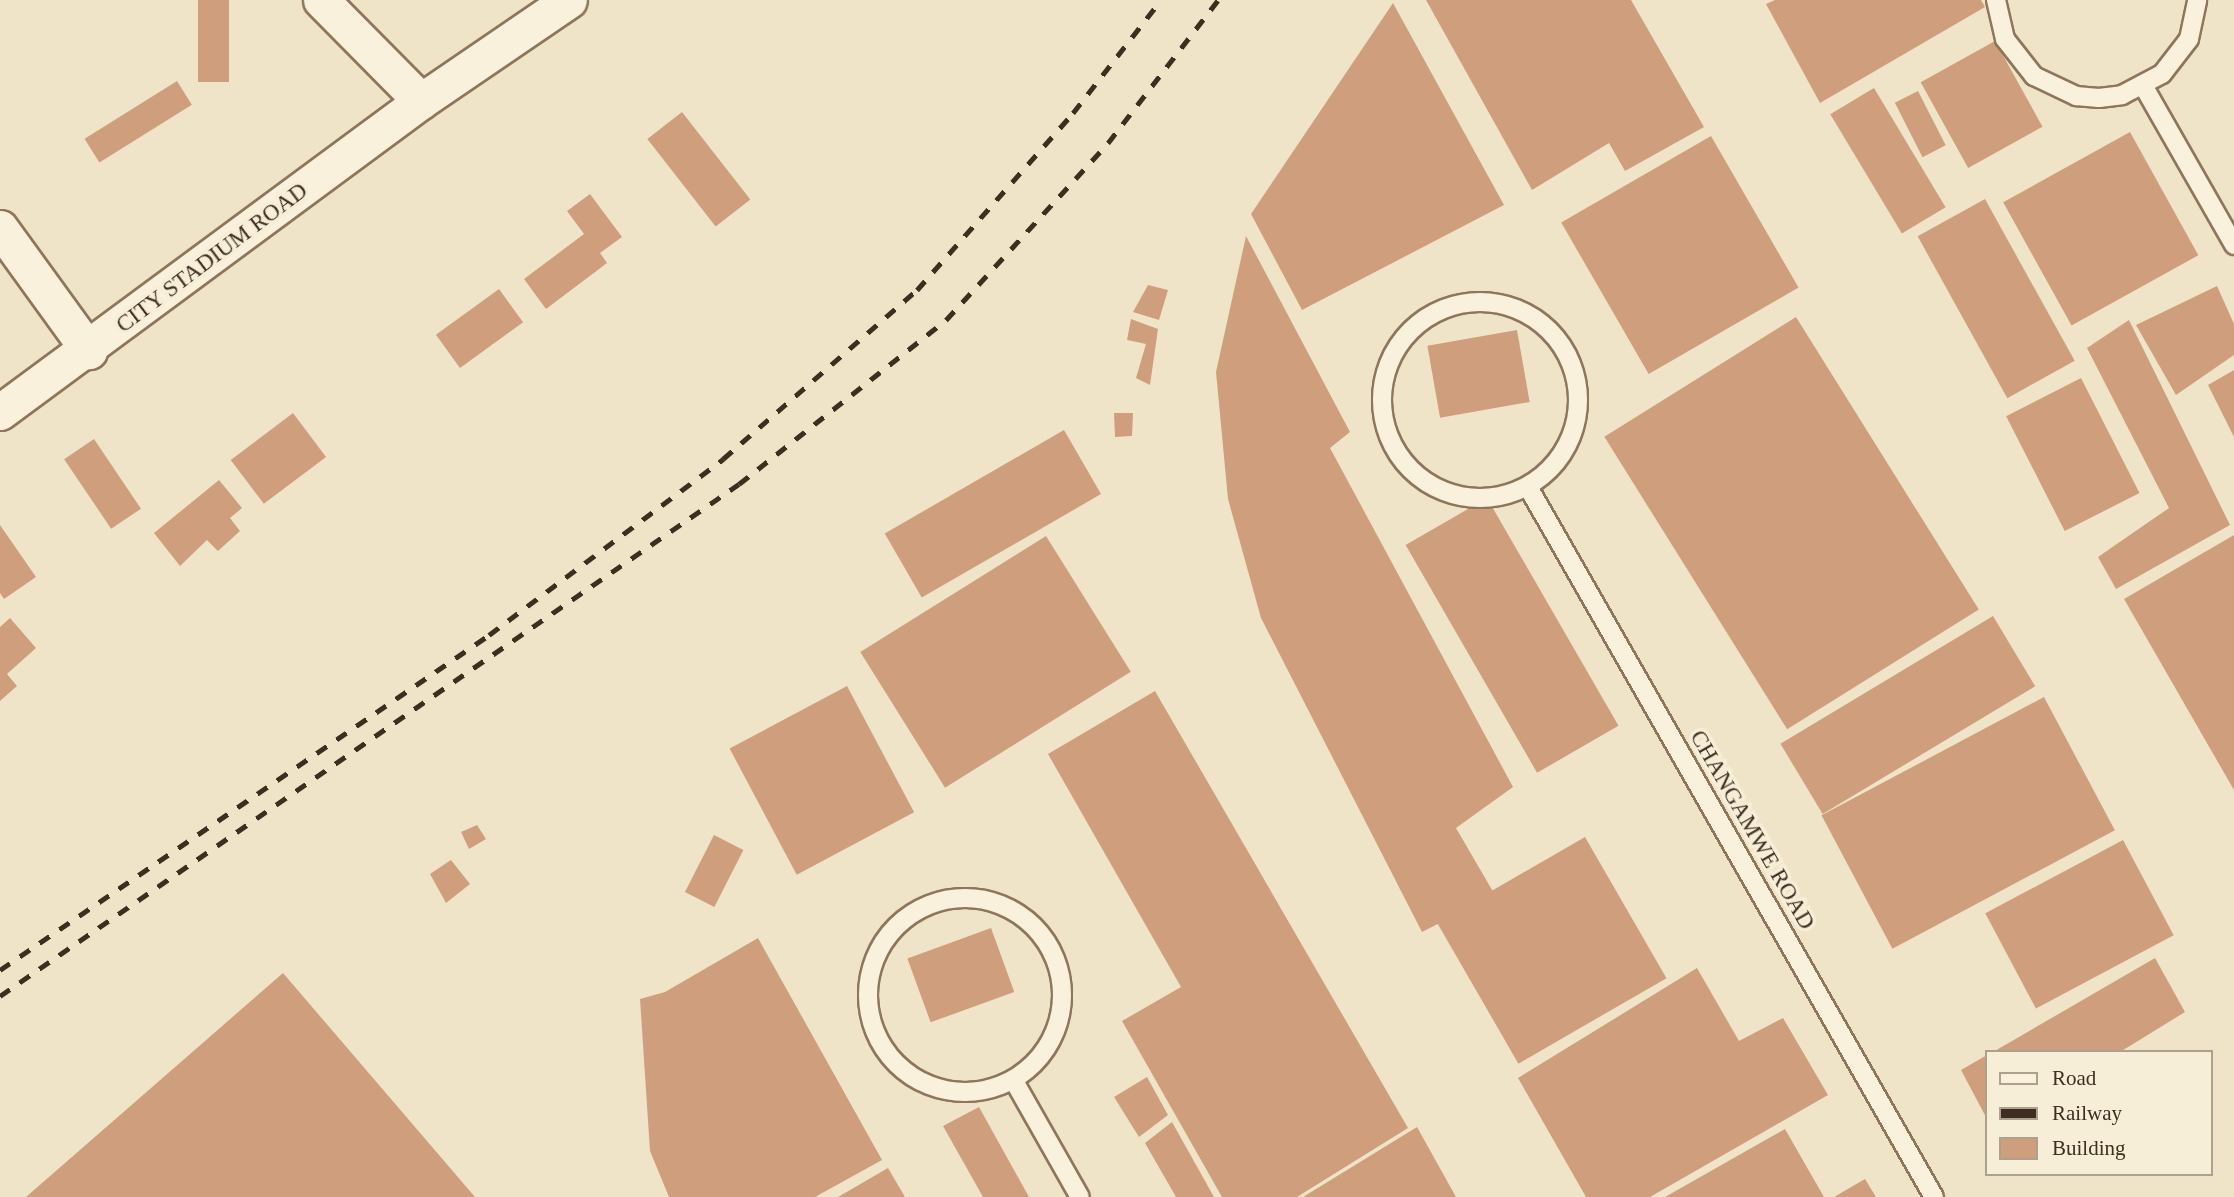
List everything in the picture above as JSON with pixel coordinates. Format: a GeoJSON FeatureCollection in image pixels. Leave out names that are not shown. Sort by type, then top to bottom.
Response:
{"type":"FeatureCollection","features":[{"type":"Feature","properties":{"kind":"street"},"geometry":{"type":"LineString","coordinates":[[321,0],[421,101]]}},
{"type":"Feature","properties":{"kind":"street","name":"CITY STADIUM ROAD"},"geometry":{"type":"LineString","coordinates":[[0,412],[89,351],[421,101],[569,0]]}},
{"type":"Feature","properties":{"kind":"street"},"geometry":{"type":"LineString","coordinates":[[0,228],[89,351]]}},
{"type":"Feature","properties":{"kind":"lane"},"geometry":{"type":"LineString","coordinates":[[1996,0],[1996,17],[2017,59],[2053,88],[2099,98],[2144,87],[2178,58],[2197,0]]}},
{"type":"Feature","properties":{"kind":"lane"},"geometry":{"type":"LineString","coordinates":[[2144,87],[2234,245]]}},
{"type":"Feature","properties":{"kind":"lane"},"geometry":{"type":"LineString","coordinates":[[1473,301],[1516,309],[1560,342],[1575,372],[1579,405],[1572,438],[1554,466],[1528,487],[1498,498],[1436,489],[1392,444],[1383,403],[1394,352],[1414,326],[1441,309],[1473,301]]}},
{"type":"Feature","properties":{"kind":"lane","name":"CHANGAMWE ROAD"},"geometry":{"type":"LineString","coordinates":[[1528,487],[1934,1197]]}},
{"type":"Feature","properties":{"kind":"lane"},"geometry":{"type":"LineString","coordinates":[[960,896],[992,900],[1022,914],[1045,938],[1059,967],[1063,1000],[1056,1032],[1039,1060],[1014,1081],[984,1092],[952,1093],[904,1071],[877,1038],[868,1007],[873,965],[901,920],[928,904],[960,896]]}},
{"type":"Feature","properties":{"kind":"lane"},"geometry":{"type":"LineString","coordinates":[[1014,1081],[1080,1197]]}},
{"type":"Feature","properties":{"kind":"building"},"geometry":{"type":"Polygon","coordinates":[[[198,0],[229,0],[229,82],[198,82],[198,0]]]}},
{"type":"Feature","properties":{"kind":"building"},"geometry":{"type":"Polygon","coordinates":[[[1426,0],[1631,0],[1704,127],[1625,171],[1609,143],[1532,190],[1426,0]]]}},
{"type":"Feature","properties":{"kind":"building"},"geometry":{"type":"Polygon","coordinates":[[[1775,0],[1981,0],[1985,7],[1820,103],[1766,4],[1775,0]]]}},
{"type":"Feature","properties":{"kind":"building"},"geometry":{"type":"Polygon","coordinates":[[[1393,3],[1504,205],[1302,310],[1251,214],[1393,3]]]}},
{"type":"Feature","properties":{"kind":"building"},"geometry":{"type":"Polygon","coordinates":[[[1995,41],[2043,127],[1968,168],[1921,82],[1995,41]]]}},
{"type":"Feature","properties":{"kind":"building"},"geometry":{"type":"Polygon","coordinates":[[[177,81],[192,105],[99,163],[85,139],[177,81]]]}},
{"type":"Feature","properties":{"kind":"building"},"geometry":{"type":"Polygon","coordinates":[[[1874,88],[1946,207],[1902,233],[1830,114],[1874,88]]]}},
{"type":"Feature","properties":{"kind":"building"},"geometry":{"type":"Polygon","coordinates":[[[1918,91],[1946,145],[1923,157],[1895,103],[1918,91]]]}},
{"type":"Feature","properties":{"kind":"building"},"geometry":{"type":"Polygon","coordinates":[[[682,112],[750,199],[716,227],[647,139],[682,112]]]}},
{"type":"Feature","properties":{"kind":"building"},"geometry":{"type":"Polygon","coordinates":[[[2130,132],[2198,255],[2072,326],[2003,202],[2130,132]]]}},
{"type":"Feature","properties":{"kind":"building"},"geometry":{"type":"Polygon","coordinates":[[[1711,136],[1798,288],[1649,374],[1561,222],[1711,136]]]}},
{"type":"Feature","properties":{"kind":"building"},"geometry":{"type":"Polygon","coordinates":[[[590,194],[622,237],[600,253],[607,263],[546,309],[524,279],[584,234],[567,211],[590,194]]]}},
{"type":"Feature","properties":{"kind":"building"},"geometry":{"type":"Polygon","coordinates":[[[1985,199],[2075,361],[2007,398],[1918,236],[1985,199]]]}},
{"type":"Feature","properties":{"kind":"building"},"geometry":{"type":"Polygon","coordinates":[[[1246,236],[1350,432],[1330,448],[1513,787],[1456,828],[1495,895],[1422,932],[1261,618],[1228,499],[1216,372],[1246,236]]]}},
{"type":"Feature","properties":{"kind":"building"},"geometry":{"type":"Polygon","coordinates":[[[1148,285],[1168,290],[1159,320],[1133,312],[1148,285]]]}},
{"type":"Feature","properties":{"kind":"building"},"geometry":{"type":"Polygon","coordinates":[[[2217,286],[2234,324],[2234,355],[2176,395],[2136,325],[2217,286]]]}},
{"type":"Feature","properties":{"kind":"building"},"geometry":{"type":"Polygon","coordinates":[[[499,289],[523,322],[460,368],[436,335],[499,289]]]}},
{"type":"Feature","properties":{"kind":"building"},"geometry":{"type":"Polygon","coordinates":[[[1796,317],[1979,610],[1787,729],[1604,437],[1796,317]]]}},
{"type":"Feature","properties":{"kind":"building"},"geometry":{"type":"Polygon","coordinates":[[[1131,319],[1158,329],[1150,385],[1136,378],[1146,344],[1127,340],[1131,319]]]}},
{"type":"Feature","properties":{"kind":"building"},"geometry":{"type":"Polygon","coordinates":[[[2129,320],[2230,525],[2116,589],[2098,557],[2169,508],[2087,348],[2129,320]]]}},
{"type":"Feature","properties":{"kind":"building"},"geometry":{"type":"Polygon","coordinates":[[[1517,330],[1530,402],[1440,418],[1427,346],[1517,330]]]}},
{"type":"Feature","properties":{"kind":"building"},"geometry":{"type":"Polygon","coordinates":[[[2234,370],[2234,437],[2208,385],[2234,370]]]}},
{"type":"Feature","properties":{"kind":"building"},"geometry":{"type":"Polygon","coordinates":[[[2081,378],[2140,493],[2065,531],[2006,416],[2081,378]]]}},
{"type":"Feature","properties":{"kind":"building"},"geometry":{"type":"Polygon","coordinates":[[[293,413],[326,457],[264,504],[231,460],[293,413]]]}},
{"type":"Feature","properties":{"kind":"building"},"geometry":{"type":"Polygon","coordinates":[[[1114,413],[1133,413],[1132,436],[1115,437],[1114,413]]]}},
{"type":"Feature","properties":{"kind":"building"},"geometry":{"type":"Polygon","coordinates":[[[1064,430],[1101,494],[922,598],[885,534],[1064,430]]]}},
{"type":"Feature","properties":{"kind":"building"},"geometry":{"type":"Polygon","coordinates":[[[94,439],[141,509],[111,529],[64,459],[94,439]]]}},
{"type":"Feature","properties":{"kind":"building"},"geometry":{"type":"Polygon","coordinates":[[[219,480],[242,508],[230,518],[240,531],[218,551],[207,540],[180,566],[154,533],[219,480]]]}},
{"type":"Feature","properties":{"kind":"building"},"geometry":{"type":"Polygon","coordinates":[[[1487,498],[1619,726],[1537,773],[1406,545],[1487,498]]]}},
{"type":"Feature","properties":{"kind":"building"},"geometry":{"type":"Polygon","coordinates":[[[0,525],[36,577],[4,599],[0,593],[0,525]]]}},
{"type":"Feature","properties":{"kind":"building"},"geometry":{"type":"Polygon","coordinates":[[[2234,535],[2234,790],[2124,599],[2234,535]]]}},
{"type":"Feature","properties":{"kind":"building"},"geometry":{"type":"Polygon","coordinates":[[[1046,536],[1131,672],[945,788],[860,652],[1046,536]]]}},
{"type":"Feature","properties":{"kind":"building"},"geometry":{"type":"Polygon","coordinates":[[[1993,616],[2035,686],[1823,814],[1780,744],[1993,616]]]}},
{"type":"Feature","properties":{"kind":"building"},"geometry":{"type":"Polygon","coordinates":[[[10,618],[36,648],[7,674],[17,686],[0,701],[0,627],[10,618]]]}},
{"type":"Feature","properties":{"kind":"building"},"geometry":{"type":"Polygon","coordinates":[[[847,686],[914,812],[797,875],[730,748],[847,686]]]}},
{"type":"Feature","properties":{"kind":"building"},"geometry":{"type":"Polygon","coordinates":[[[1155,691],[1408,1128],[1297,1197],[1222,1197],[1122,1021],[1181,987],[1048,754],[1155,691]]]}},
{"type":"Feature","properties":{"kind":"building"},"geometry":{"type":"Polygon","coordinates":[[[2044,697],[2115,830],[1892,949],[1821,815],[2044,697]]]}},
{"type":"Feature","properties":{"kind":"building"},"geometry":{"type":"Polygon","coordinates":[[[477,825],[486,839],[469,849],[461,832],[477,825]]]}},
{"type":"Feature","properties":{"kind":"building"},"geometry":{"type":"Polygon","coordinates":[[[714,835],[743,850],[714,907],[685,892],[714,835]]]}},
{"type":"Feature","properties":{"kind":"building"},"geometry":{"type":"Polygon","coordinates":[[[1585,837],[1666,978],[1518,1064],[1437,923],[1585,837]]]}},
{"type":"Feature","properties":{"kind":"building"},"geometry":{"type":"Polygon","coordinates":[[[2123,840],[2174,935],[2036,1009],[1985,913],[2123,840]]]}},
{"type":"Feature","properties":{"kind":"building"},"geometry":{"type":"Polygon","coordinates":[[[451,860],[470,884],[446,903],[430,874],[451,860]]]}},
{"type":"Feature","properties":{"kind":"building"},"geometry":{"type":"Polygon","coordinates":[[[991,928],[1014,992],[931,1022],[907,958],[991,928]]]}},
{"type":"Feature","properties":{"kind":"building"},"geometry":{"type":"Polygon","coordinates":[[[758,938],[882,1160],[815,1197],[669,1197],[650,1151],[640,999],[665,992],[758,938]]]}},
{"type":"Feature","properties":{"kind":"building"},"geometry":{"type":"Polygon","coordinates":[[[2155,958],[2185,1012],[2123,1050],[1996,1050],[2155,958]]]}},
{"type":"Feature","properties":{"kind":"building"},"geometry":{"type":"Polygon","coordinates":[[[1697,968],[1739,1041],[1783,1018],[1828,1095],[1650,1197],[1586,1197],[1518,1078],[1697,968]]]}},
{"type":"Feature","properties":{"kind":"building"},"geometry":{"type":"Polygon","coordinates":[[[283,973],[475,1197],[26,1197],[283,973]]]}},
{"type":"Feature","properties":{"kind":"building"},"geometry":{"type":"Polygon","coordinates":[[[1986,1056],[1986,1117],[1961,1070],[1986,1056]]]}},
{"type":"Feature","properties":{"kind":"building"},"geometry":{"type":"Polygon","coordinates":[[[1147,1077],[1168,1115],[1139,1137],[1114,1097],[1147,1077]]]}},
{"type":"Feature","properties":{"kind":"building"},"geometry":{"type":"Polygon","coordinates":[[[979,1107],[1029,1197],[983,1197],[943,1126],[979,1107]]]}},
{"type":"Feature","properties":{"kind":"building"},"geometry":{"type":"Polygon","coordinates":[[[1172,1122],[1214,1197],[1176,1197],[1145,1143],[1172,1122]]]}},
{"type":"Feature","properties":{"kind":"building"},"geometry":{"type":"Polygon","coordinates":[[[1417,1127],[1456,1197],[1303,1197],[1417,1127]]]}},
{"type":"Feature","properties":{"kind":"building"},"geometry":{"type":"Polygon","coordinates":[[[1785,1129],[1824,1197],[1665,1197],[1785,1129]]]}},
{"type":"Feature","properties":{"kind":"building"},"geometry":{"type":"Polygon","coordinates":[[[888,1168],[905,1197],[838,1197],[888,1168]]]}},
{"type":"Feature","properties":{"kind":"building"},"geometry":{"type":"Polygon","coordinates":[[[1865,1179],[1876,1197],[1834,1197],[1865,1179]]]}},
{"type":"Feature","properties":{"kind":"railway"},"geometry":{"type":"LineString","coordinates":[[0,970],[489,635],[723,459],[917,290],[1073,113],[1161,0]]}},
{"type":"Feature","properties":{"kind":"railway"},"geometry":{"type":"LineString","coordinates":[[0,996],[739,484],[946,320],[1108,143],[1218,0]]}}]}
